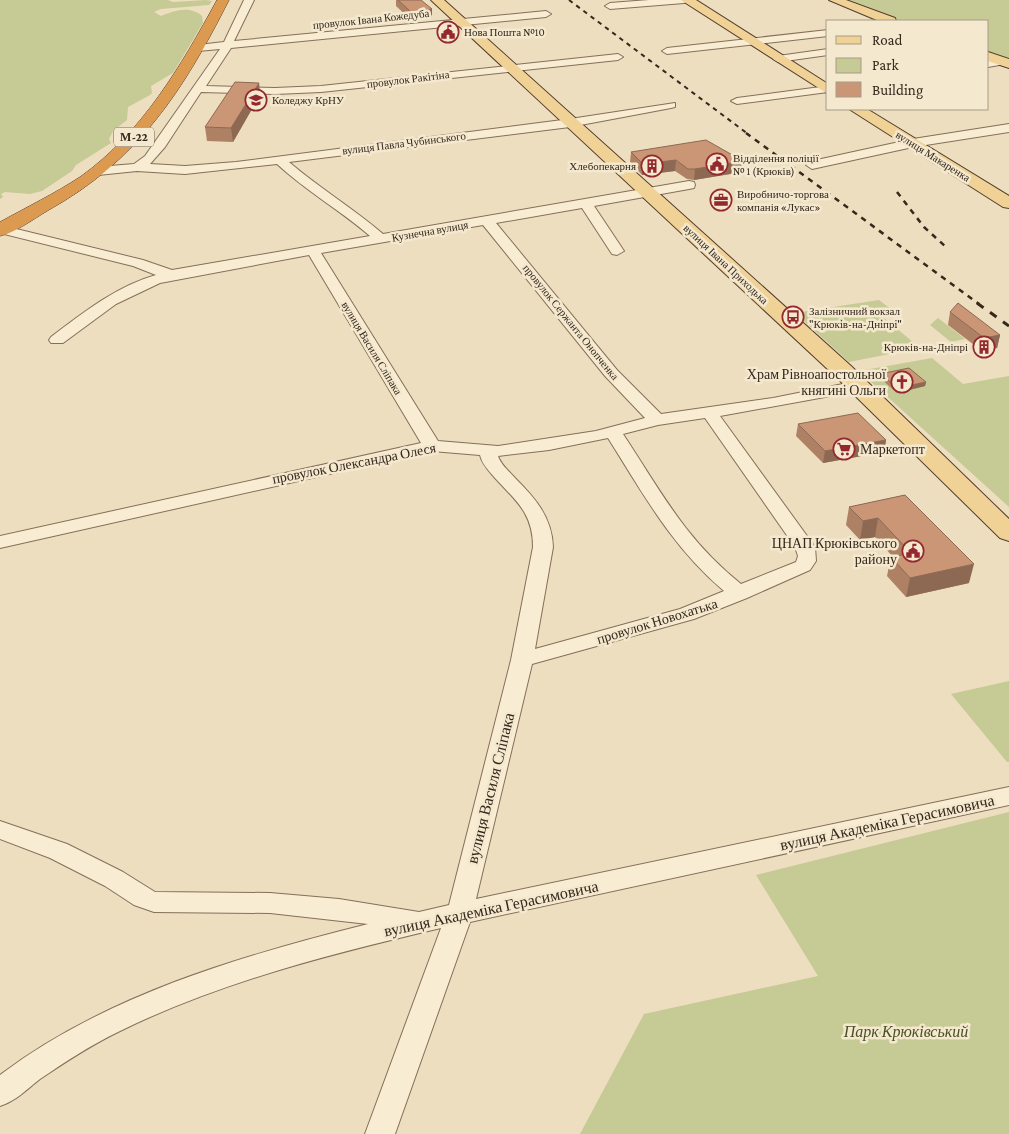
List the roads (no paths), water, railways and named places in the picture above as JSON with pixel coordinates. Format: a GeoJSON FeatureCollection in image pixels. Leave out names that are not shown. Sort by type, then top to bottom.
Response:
{"type":"FeatureCollection","features":[{"type":"Feature","properties":{"kind":"highway","name":"М-22"},"geometry":{"type":"LineString","coordinates":[[0,229],[98,171],[132,141],[198,48],[223,0]]}},
{"type":"Feature","properties":{"kind":"main road","name":"вулиця Івана Приходька"},"geometry":{"type":"LineString","coordinates":[[437,0],[858,386],[1009,533]]}},
{"type":"Feature","properties":{"kind":"main road"},"geometry":{"type":"LineString","coordinates":[[686,0],[826,88]]}},
{"type":"Feature","properties":{"kind":"main road"},"geometry":{"type":"LineString","coordinates":[[834,0],[887,20]]}},
{"type":"Feature","properties":{"kind":"main road","name":"вулиця Макаренка"},"geometry":{"type":"LineString","coordinates":[[859,110],[1009,203]]}},
{"type":"Feature","properties":{"kind":"street"},"geometry":{"type":"LineString","coordinates":[[137,167],[148,159],[161,144],[227,46],[249,0]]}},
{"type":"Feature","properties":{"kind":"street"},"geometry":{"type":"LineString","coordinates":[[610,6],[686,0]]}},
{"type":"Feature","properties":{"kind":"street","name":"провулок Івана Кожедуба"},"geometry":{"type":"LineString","coordinates":[[198,48],[546,14]]}},
{"type":"Feature","properties":{"kind":"street"},"geometry":{"type":"LineString","coordinates":[[667,51],[826,33]]}},
{"type":"Feature","properties":{"kind":"street"},"geometry":{"type":"LineString","coordinates":[[778,59],[826,52]]}},
{"type":"Feature","properties":{"kind":"street","name":"провулок Ракітіна"},"geometry":{"type":"LineString","coordinates":[[198,89],[275,91],[321,89],[511,67],[618,57]]}},
{"type":"Feature","properties":{"kind":"street"},"geometry":{"type":"LineString","coordinates":[[737,101],[826,89]]}},
{"type":"Feature","properties":{"kind":"street","name":"вулиця Павла Чубинського"},"geometry":{"type":"LineString","coordinates":[[98,171],[137,167],[185,170],[210,169],[570,123],[671,105]]}},
{"type":"Feature","properties":{"kind":"street"},"geometry":{"type":"LineString","coordinates":[[812,165],[913,143],[1009,128]]}},
{"type":"Feature","properties":{"kind":"street"},"geometry":{"type":"LineString","coordinates":[[278,159],[303,181],[366,225],[381,240]]}},
{"type":"Feature","properties":{"kind":"street","name":"Кузнечна вулиця"},"geometry":{"type":"LineString","coordinates":[[57,340],[109,301],[142,284],[171,275],[689,185]]}},
{"type":"Feature","properties":{"kind":"street"},"geometry":{"type":"LineString","coordinates":[[586,204],[617,251]]}},
{"type":"Feature","properties":{"kind":"street","name":"провулок Сержанта Онопченка"},"geometry":{"type":"LineString","coordinates":[[487,221],[611,373],[657,420]]}},
{"type":"Feature","properties":{"kind":"street","name":"Кузнечна вулиця"},"geometry":{"type":"LineString","coordinates":[[0,229],[138,263],[171,275]]}},
{"type":"Feature","properties":{"kind":"street","name":"вулиця Василя Сліпака"},"geometry":{"type":"LineString","coordinates":[[313,251],[432,446]]}},
{"type":"Feature","properties":{"kind":"street","name":"провулок Олександра Олеся"},"geometry":{"type":"LineString","coordinates":[[0,542],[432,446],[488,450],[549,445],[614,432],[657,420],[819,395],[858,386]]}},
{"type":"Feature","properties":{"kind":"street","name":"провулок Новохатька"},"geometry":{"type":"LineString","coordinates":[[522,660],[686,614],[740,594],[803,566],[807,562],[808,554],[806,549],[708,412]]}},
{"type":"Feature","properties":{"kind":"street"},"geometry":{"type":"LineString","coordinates":[[614,432],[670,523],[707,567],[740,594]]}},
{"type":"Feature","properties":{"kind":"street","name":"вулиця Василя Сліпака"},"geometry":{"type":"LineString","coordinates":[[380,1134],[460,914],[522,660],[544,533],[540,520],[533,509],[491,462],[488,450]]}},
{"type":"Feature","properties":{"kind":"street","name":"вулиця Академіка Герасимовича"},"geometry":{"type":"LineString","coordinates":[[0,1093],[25,1072],[64,1046],[127,1013],[252,968],[420,922],[1009,796]]}},
{"type":"Feature","properties":{"kind":"street"},"geometry":{"type":"LineString","coordinates":[[0,830],[59,850],[118,882],[140,897],[154,902],[270,903],[338,909],[420,922]]}},
{"type":"Feature","properties":{"kind":"railway"},"geometry":{"type":"LineString","coordinates":[[569,0],[748,134]]}},
{"type":"Feature","properties":{"kind":"railway"},"geometry":{"type":"LineString","coordinates":[[746,133],[979,304]]}},
{"type":"Feature","properties":{"kind":"railway"},"geometry":{"type":"LineString","coordinates":[[897,192],[924,227],[946,247]]}},
{"type":"Feature","properties":{"kind":"railway"},"geometry":{"type":"LineString","coordinates":[[977,303],[1009,326]]}},
{"type":"Feature","properties":{"kind":"place","name":"Нова Пошта №10"},"geometry":{"type":"Point","coordinates":[448,32]}},
{"type":"Feature","properties":{"kind":"place","name":"Коледжу КрНУ"},"geometry":{"type":"Point","coordinates":[256,100]}},
{"type":"Feature","properties":{"kind":"place","name":"Відділення поліції № 1 (Крюків)"},"geometry":{"type":"Point","coordinates":[717,164]}},
{"type":"Feature","properties":{"kind":"place","name":"Хлебопекарня"},"geometry":{"type":"Point","coordinates":[652,166]}},
{"type":"Feature","properties":{"kind":"place","name":"Виробничо-торгова компанія «Лукас»"},"geometry":{"type":"Point","coordinates":[721,200]}},
{"type":"Feature","properties":{"kind":"place","name":"Залізничний вокзал \"Крюкiв-на-Днiпрi\""},"geometry":{"type":"Point","coordinates":[793,317]}},
{"type":"Feature","properties":{"kind":"place","name":"Крюків-на-Дніпрі"},"geometry":{"type":"Point","coordinates":[984,347]}},
{"type":"Feature","properties":{"kind":"place","name":"Храм Рівноапостольної княгині Ольги"},"geometry":{"type":"Point","coordinates":[902,382]}},
{"type":"Feature","properties":{"kind":"place","name":"Маркетопт"},"geometry":{"type":"Point","coordinates":[844,449]}},
{"type":"Feature","properties":{"kind":"place","name":"ЦНАП Крюківського району"},"geometry":{"type":"Point","coordinates":[913,551]}},
{"type":"Feature","properties":{"kind":"park label","name":"Парк Крюківський"},"geometry":{"type":"Point","coordinates":[906,1031]}}]}
